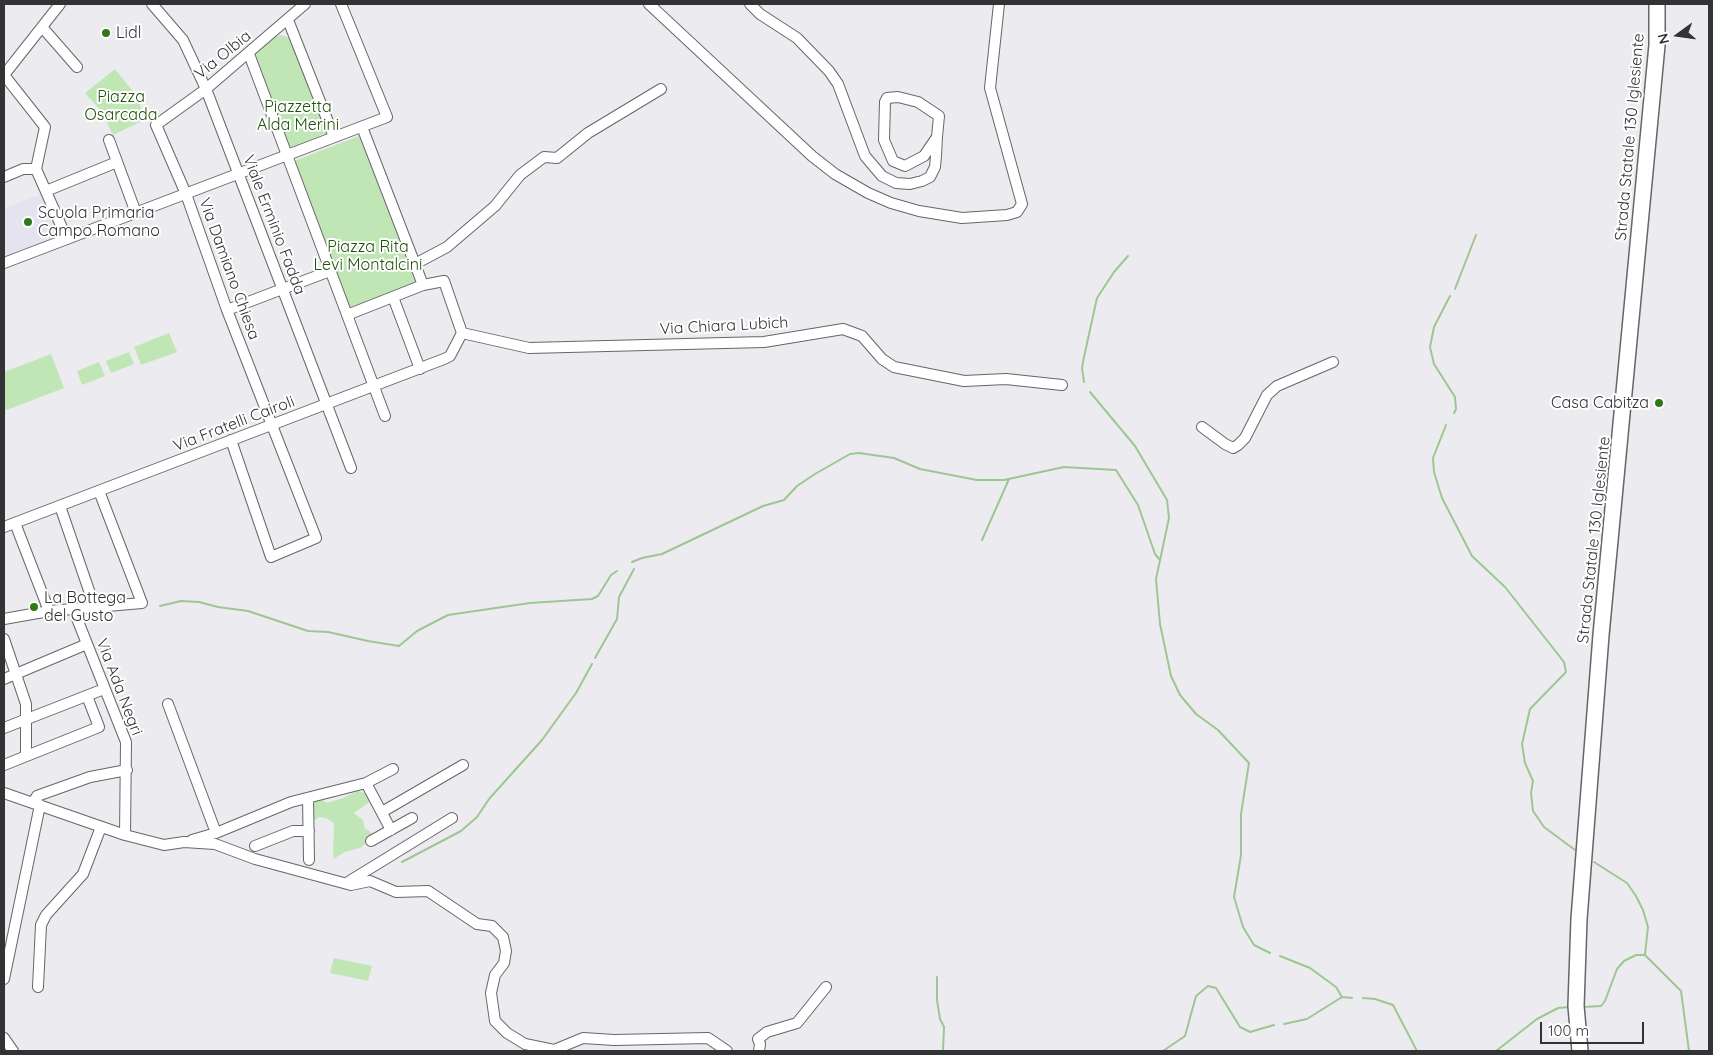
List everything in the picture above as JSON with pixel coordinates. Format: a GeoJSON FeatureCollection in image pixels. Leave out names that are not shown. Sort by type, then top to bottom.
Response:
{"type":"FeatureCollection","features":[{"type":"Feature","properties":{"kind":"highway","name":"Strada Statale 130 Iglesiente"},"geometry":{"type":"LineString","coordinates":[[1580,1051],[1576,1006],[1579,919],[1601,635],[1657,45],[1657,4]]}},
{"type":"Feature","properties":{"kind":"street"},"geometry":{"type":"LineString","coordinates":[[60,4],[4,75],[45,127],[36,169],[67,239]]}},
{"type":"Feature","properties":{"kind":"street","name":"Viale Erminio Fadda"},"geometry":{"type":"LineString","coordinates":[[152,4],[183,40],[206,89],[351,468]]}},
{"type":"Feature","properties":{"kind":"street","name":"Via Olbia"},"geometry":{"type":"LineString","coordinates":[[156,125],[206,89],[305,4]]}},
{"type":"Feature","properties":{"kind":"street"},"geometry":{"type":"LineString","coordinates":[[4,263],[387,117],[341,4]]}},
{"type":"Feature","properties":{"kind":"street"},"geometry":{"type":"LineString","coordinates":[[649,4],[812,156],[835,174],[868,193],[891,203],[918,211],[962,218],[1007,216],[1017,212],[1022,204],[990,88],[999,4]]}},
{"type":"Feature","properties":{"kind":"street"},"geometry":{"type":"LineString","coordinates":[[750,4],[760,14],[797,38],[829,71],[838,84],[865,156],[882,176],[896,182],[910,184],[930,177],[935,168],[939,116],[918,102],[898,96],[887,98],[885,102],[884,140],[893,161],[905,166],[924,156],[937,137]]}},
{"type":"Feature","properties":{"kind":"street"},"geometry":{"type":"LineString","coordinates":[[288,20],[334,137]]}},
{"type":"Feature","properties":{"kind":"street"},"geometry":{"type":"LineString","coordinates":[[42,27],[77,68]]}},
{"type":"Feature","properties":{"kind":"street"},"geometry":{"type":"LineString","coordinates":[[249,54],[385,416]]}},
{"type":"Feature","properties":{"kind":"street"},"geometry":{"type":"LineString","coordinates":[[415,264],[447,247],[468,230],[495,206],[520,175],[544,157],[557,158],[588,133],[661,89]]}},
{"type":"Feature","properties":{"kind":"street","name":"Via Damiano Chiesa"},"geometry":{"type":"LineString","coordinates":[[156,125],[186,194],[227,310],[316,538],[271,557],[231,440]]}},
{"type":"Feature","properties":{"kind":"street"},"geometry":{"type":"LineString","coordinates":[[362,127],[423,285]]}},
{"type":"Feature","properties":{"kind":"street"},"geometry":{"type":"LineString","coordinates":[[109,140],[136,213]]}},
{"type":"Feature","properties":{"kind":"street"},"geometry":{"type":"LineString","coordinates":[[46,191],[117,162]]}},
{"type":"Feature","properties":{"kind":"street"},"geometry":{"type":"LineString","coordinates":[[4,178],[23,169],[36,169]]}},
{"type":"Feature","properties":{"kind":"street"},"geometry":{"type":"LineString","coordinates":[[227,310],[330,271]]}},
{"type":"Feature","properties":{"kind":"street"},"geometry":{"type":"LineString","coordinates":[[347,315],[423,285],[444,281],[462,334]]}},
{"type":"Feature","properties":{"kind":"street"},"geometry":{"type":"LineString","coordinates":[[394,297],[420,369]]}},
{"type":"Feature","properties":{"kind":"street","name":"Via Chiara Lubich"},"geometry":{"type":"LineString","coordinates":[[462,334],[529,348],[557,348],[764,342],[843,329],[862,336],[882,359],[894,367],[964,381],[1006,379],[1062,385]]}},
{"type":"Feature","properties":{"kind":"street","name":"Via Fratelli Cairoli"},"geometry":{"type":"LineString","coordinates":[[4,527],[420,369],[450,356],[462,334]]}},
{"type":"Feature","properties":{"kind":"street"},"geometry":{"type":"LineString","coordinates":[[1202,427],[1232,448],[1245,438],[1267,395],[1277,386],[1334,362]]}},
{"type":"Feature","properties":{"kind":"street"},"geometry":{"type":"LineString","coordinates":[[4,619],[49,612],[142,603],[99,491]]}},
{"type":"Feature","properties":{"kind":"street"},"geometry":{"type":"LineString","coordinates":[[60,506],[95,608]]}},
{"type":"Feature","properties":{"kind":"street"},"geometry":{"type":"LineString","coordinates":[[15,523],[49,612]]}},
{"type":"Feature","properties":{"kind":"street","name":"Via Ada Negri"},"geometry":{"type":"LineString","coordinates":[[74,611],[126,742],[125,835]]}},
{"type":"Feature","properties":{"kind":"street"},"geometry":{"type":"LineString","coordinates":[[4,639],[26,704],[26,754]]}},
{"type":"Feature","properties":{"kind":"street"},"geometry":{"type":"LineString","coordinates":[[4,679],[87,644]]}},
{"type":"Feature","properties":{"kind":"street"},"geometry":{"type":"LineString","coordinates":[[4,728],[104,689]]}},
{"type":"Feature","properties":{"kind":"street"},"geometry":{"type":"LineString","coordinates":[[4,765],[26,754],[99,727],[87,696]]}},
{"type":"Feature","properties":{"kind":"street"},"geometry":{"type":"LineString","coordinates":[[168,704],[216,833]]}},
{"type":"Feature","properties":{"kind":"street"},"geometry":{"type":"LineString","coordinates":[[382,812],[433,780],[463,765]]}},
{"type":"Feature","properties":{"kind":"street"},"geometry":{"type":"LineString","coordinates":[[4,793],[125,835],[164,845],[184,842],[216,833],[291,802],[366,782],[393,769]]}},
{"type":"Feature","properties":{"kind":"street"},"geometry":{"type":"LineString","coordinates":[[4,979],[37,796],[90,777],[127,770]]}},
{"type":"Feature","properties":{"kind":"street"},"geometry":{"type":"LineString","coordinates":[[366,782],[391,830]]}},
{"type":"Feature","properties":{"kind":"street"},"geometry":{"type":"LineString","coordinates":[[308,798],[309,860]]}},
{"type":"Feature","properties":{"kind":"street"},"geometry":{"type":"LineString","coordinates":[[372,841],[412,818]]}},
{"type":"Feature","properties":{"kind":"street"},"geometry":{"type":"LineString","coordinates":[[346,884],[452,818]]}},
{"type":"Feature","properties":{"kind":"street"},"geometry":{"type":"LineString","coordinates":[[38,987],[41,925],[46,915],[83,874],[101,827]]}},
{"type":"Feature","properties":{"kind":"street"},"geometry":{"type":"LineString","coordinates":[[255,846],[293,831],[308,831]]}},
{"type":"Feature","properties":{"kind":"street"},"geometry":{"type":"LineString","coordinates":[[184,842],[215,844],[255,859],[346,884],[370,881],[396,892],[428,891],[478,924],[492,926],[504,937],[506,951],[504,962],[495,975],[492,993],[496,1020],[507,1033],[525,1044],[554,1050],[583,1038],[614,1040],[708,1038],[727,1051]]}},
{"type":"Feature","properties":{"kind":"street"},"geometry":{"type":"LineString","coordinates":[[759,1051],[760,1044],[758,1039],[767,1032],[797,1022],[826,986]]}},
{"type":"Feature","properties":{"kind":"street"},"geometry":{"type":"LineString","coordinates":[[4,1038],[13,1051]]}},
{"type":"Feature","properties":{"kind":"street"},"geometry":{"type":"LineString","coordinates":[[572,1051],[583,1038]]}},
{"type":"Feature","properties":{"kind":"shaded area","name":"Scuola Primaria Campo Romano"},"geometry":{"type":"Polygon","coordinates":[[[42,194],[58,236],[4,257],[4,208],[42,194]]]}},
{"type":"Feature","properties":{"kind":"green space","name":"Piazzetta Alda Merini"},"geometry":{"type":"Polygon","coordinates":[[[281,35],[290,38],[327,133],[288,149],[253,55],[272,38],[281,35]]]}},
{"type":"Feature","properties":{"kind":"green space","name":"Piazza Osarcada"},"geometry":{"type":"Polygon","coordinates":[[[115,69],[140,100],[142,121],[113,135],[102,112],[85,93],[115,69]]]}},
{"type":"Feature","properties":{"kind":"green space","name":"Piazza Rita Levi Montalcini"},"geometry":{"type":"Polygon","coordinates":[[[359,136],[416,284],[350,308],[294,161],[359,136]]]}},
{"type":"Feature","properties":{"kind":"green space"},"geometry":{"type":"Polygon","coordinates":[[[169,333],[177,352],[141,365],[134,347],[169,333]]]}},
{"type":"Feature","properties":{"kind":"green space"},"geometry":{"type":"Polygon","coordinates":[[[129,352],[134,364],[111,373],[106,361],[129,352]]]}},
{"type":"Feature","properties":{"kind":"green space"},"geometry":{"type":"Polygon","coordinates":[[[51,354],[64,388],[4,411],[4,372],[51,354]]]}},
{"type":"Feature","properties":{"kind":"green space"},"geometry":{"type":"Polygon","coordinates":[[[99,362],[105,376],[82,385],[77,371],[99,362]]]}},
{"type":"Feature","properties":{"kind":"green space"},"geometry":{"type":"Polygon","coordinates":[[[358,791],[367,794],[371,801],[354,813],[363,820],[365,830],[367,829],[374,836],[360,848],[345,852],[333,859],[334,823],[326,818],[319,817],[314,821],[312,819],[313,805],[316,799],[321,799],[327,803],[358,791]]]}},
{"type":"Feature","properties":{"kind":"green space"},"geometry":{"type":"Polygon","coordinates":[[[334,958],[372,966],[368,981],[330,973],[334,958]]]}},
{"type":"Feature","properties":{"kind":"waterway"},"geometry":{"type":"LineString","coordinates":[[1455,289],[1476,235]]}},
{"type":"Feature","properties":{"kind":"waterway"},"geometry":{"type":"LineString","coordinates":[[1084,382],[1082,368],[1097,298],[1114,272],[1128,256]]}},
{"type":"Feature","properties":{"kind":"waterway"},"geometry":{"type":"LineString","coordinates":[[1450,296],[1434,327],[1430,347],[1434,364],[1455,397],[1456,409],[1454,413]]}},
{"type":"Feature","properties":{"kind":"waterway"},"geometry":{"type":"LineString","coordinates":[[1090,392],[1135,446],[1167,500],[1169,518],[1156,579],[1160,624],[1171,676],[1180,695],[1196,714],[1218,730],[1249,763],[1241,814],[1241,855],[1234,897],[1243,927],[1254,945],[1270,953]]}},
{"type":"Feature","properties":{"kind":"waterway"},"geometry":{"type":"LineString","coordinates":[[1446,425],[1433,458],[1434,472],[1442,498],[1472,556],[1505,587],[1564,662],[1566,672],[1530,709],[1522,744],[1525,763],[1533,781],[1531,793],[1533,811],[1544,827],[1575,850]]}},
{"type":"Feature","properties":{"kind":"waterway"},"geometry":{"type":"LineString","coordinates":[[632,562],[662,554],[763,506],[784,500],[797,486],[815,474],[850,454],[859,453],[894,458],[920,469],[977,480],[1004,480],[1064,467],[1116,470],[1138,505],[1155,554],[1160,560]]}},
{"type":"Feature","properties":{"kind":"waterway"},"geometry":{"type":"LineString","coordinates":[[982,540],[1009,479]]}},
{"type":"Feature","properties":{"kind":"waterway"},"geometry":{"type":"LineString","coordinates":[[595,658],[617,619],[619,597],[634,569]]}},
{"type":"Feature","properties":{"kind":"waterway"},"geometry":{"type":"LineString","coordinates":[[160,606],[181,601],[199,602],[248,611],[308,631],[328,632],[399,646],[417,631],[448,615],[530,603],[592,599],[598,596],[611,575],[617,571]]}},
{"type":"Feature","properties":{"kind":"waterway"},"geometry":{"type":"LineString","coordinates":[[402,862],[461,831],[477,817],[489,799],[542,740],[576,693],[592,664]]}},
{"type":"Feature","properties":{"kind":"waterway"},"geometry":{"type":"LineString","coordinates":[[1594,862],[1627,883],[1636,896],[1648,927],[1645,954]]}},
{"type":"Feature","properties":{"kind":"waterway"},"geometry":{"type":"LineString","coordinates":[[1583,1007],[1601,1006],[1605,1001],[1617,969],[1624,961],[1636,955],[1645,955],[1681,991],[1689,1051]]}},
{"type":"Feature","properties":{"kind":"waterway"},"geometry":{"type":"LineString","coordinates":[[1280,956],[1310,968],[1336,987],[1342,997],[1352,998]]}},
{"type":"Feature","properties":{"kind":"waterway"},"geometry":{"type":"LineString","coordinates":[[937,977],[937,1000],[940,1019],[944,1027],[943,1051]]}},
{"type":"Feature","properties":{"kind":"waterway"},"geometry":{"type":"LineString","coordinates":[[1163,1051],[1185,1036],[1196,996],[1208,986],[1216,988],[1240,1027],[1250,1032],[1274,1025]]}},
{"type":"Feature","properties":{"kind":"waterway"},"geometry":{"type":"LineString","coordinates":[[1284,1024],[1307,1019],[1342,997]]}},
{"type":"Feature","properties":{"kind":"waterway"},"geometry":{"type":"LineString","coordinates":[[1363,998],[1375,999],[1393,1005],[1417,1051]]}},
{"type":"Feature","properties":{"kind":"waterway"},"geometry":{"type":"LineString","coordinates":[[1496,1051],[1537,1019],[1558,1008],[1570,1007]]}},
{"type":"Feature","properties":{"kind":"place","name":"Lidl"},"geometry":{"type":"Point","coordinates":[106,33]}},
{"type":"Feature","properties":{"kind":"place","name":"Scuola Primaria Campo Romano"},"geometry":{"type":"Point","coordinates":[28,222]}},
{"type":"Feature","properties":{"kind":"place","name":"Casa Cabitza"},"geometry":{"type":"Point","coordinates":[1659,403]}},
{"type":"Feature","properties":{"kind":"place","name":"La Bottega del Gusto"},"geometry":{"type":"Point","coordinates":[34,607]}}]}
